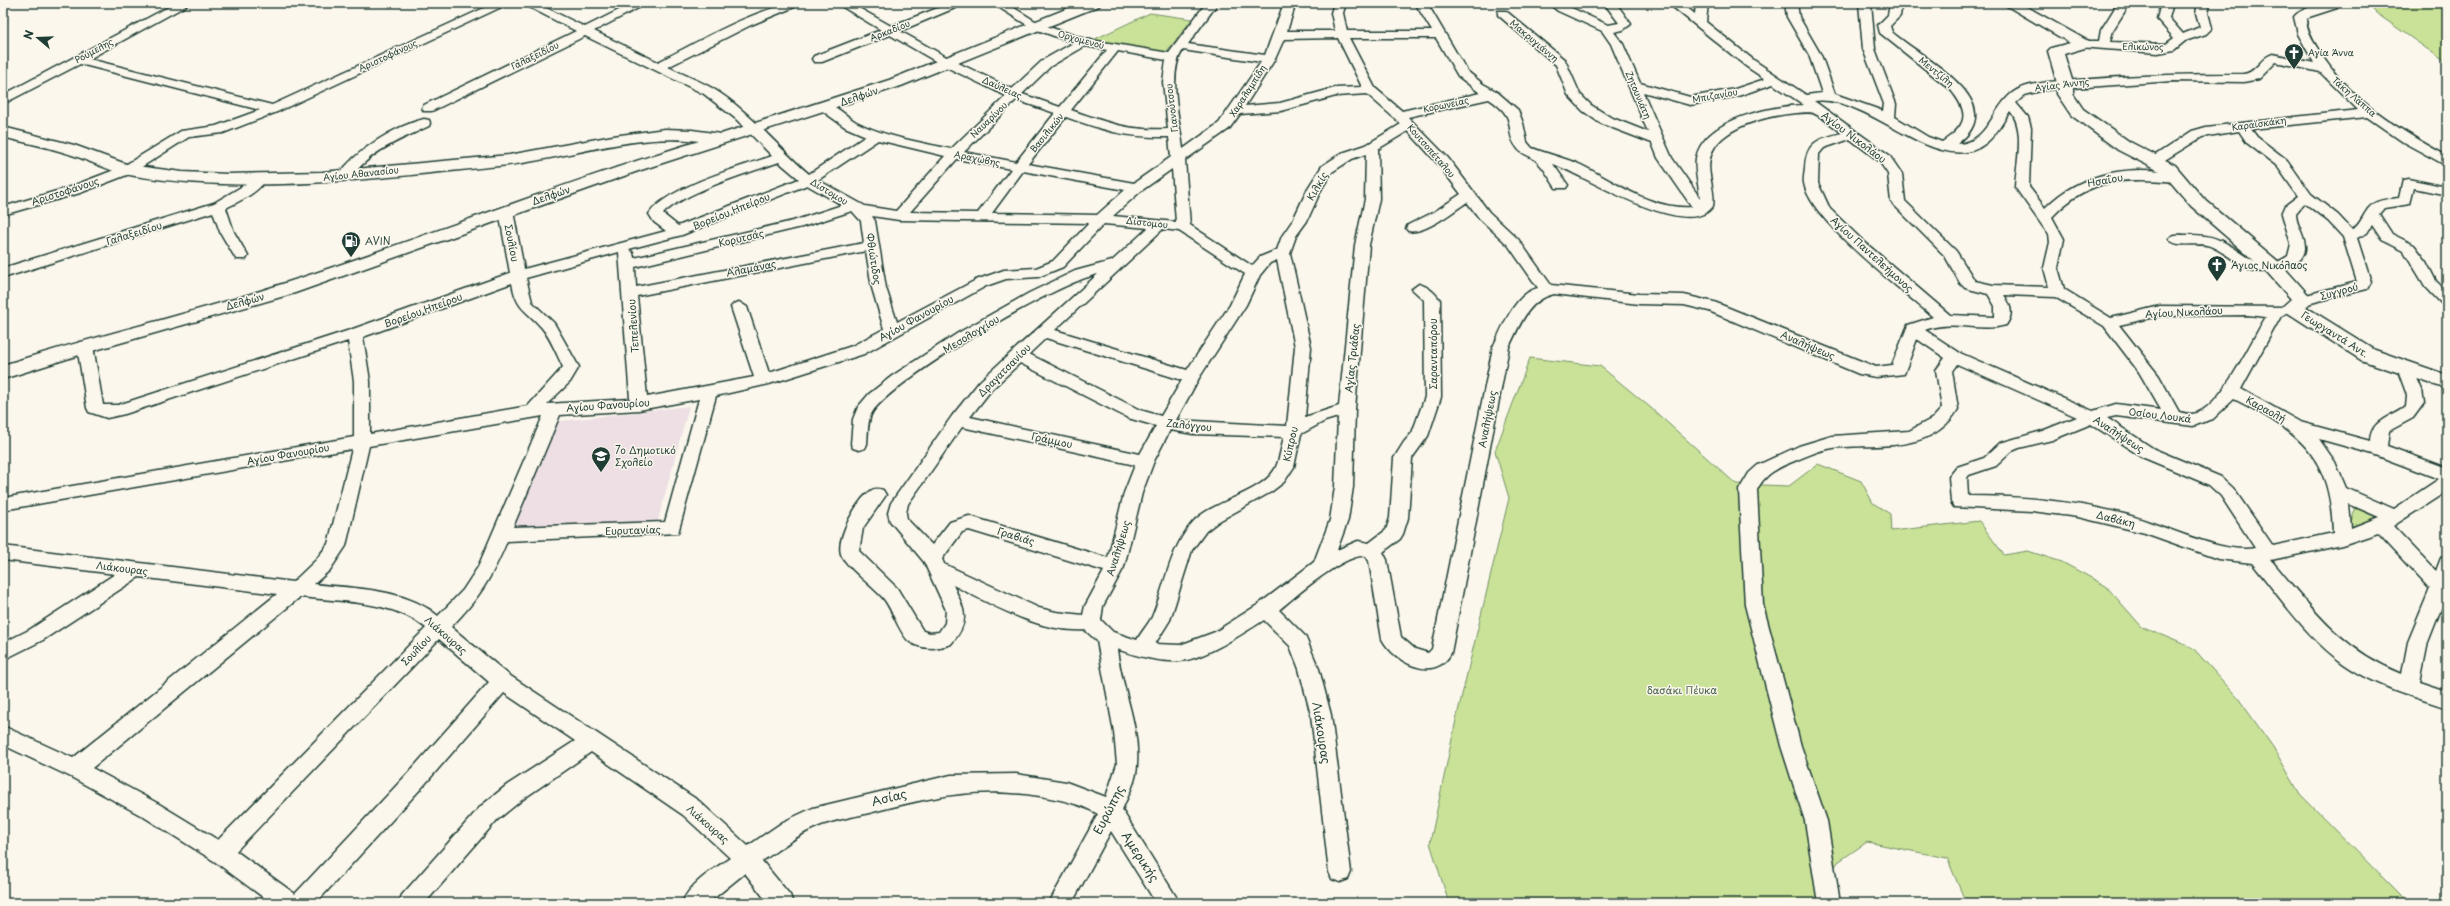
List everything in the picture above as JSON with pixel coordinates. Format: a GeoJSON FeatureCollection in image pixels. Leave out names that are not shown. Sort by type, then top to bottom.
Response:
{"type":"FeatureCollection","features":[{"type":"Feature","properties":{"kind":"main road"},"geometry":{"type":"LineString","coordinates":[[2008,3],[2082,44]]}},
{"type":"Feature","properties":{"kind":"main road","name":"Δελφών"},"geometry":{"type":"LineString","coordinates":[[3,372],[85,346],[288,289],[635,166],[825,107],[895,83],[1087,5]]}},
{"type":"Feature","properties":{"kind":"main road","name":"Γεωργαντά Αντ."},"geometry":{"type":"LineString","coordinates":[[2082,44],[2056,51],[2065,83],[2065,94],[2068,103],[2077,112],[2124,146],[2155,160],[2178,178],[2197,202],[2215,219],[2273,267],[2290,307],[2368,355],[2447,382]]}},
{"type":"Feature","properties":{"kind":"main road","name":"Αγίου Αθανασίου"},"geometry":{"type":"LineString","coordinates":[[3,132],[75,150],[127,170],[183,177],[258,180],[345,176],[511,160],[648,134],[676,133],[723,138]]}},
{"type":"Feature","properties":{"kind":"street","name":"Ρούμελης"},"geometry":{"type":"LineString","coordinates":[[3,100],[185,3]]}},
{"type":"Feature","properties":{"kind":"street","name":"Αριστοφάνους"},"geometry":{"type":"LineString","coordinates":[[3,211],[75,190],[127,170],[186,134],[218,130],[273,109],[504,3]]}},
{"type":"Feature","properties":{"kind":"street","name":"Δίστομου"},"geometry":{"type":"LineString","coordinates":[[527,3],[660,66],[708,91],[741,116],[780,157],[808,180],[856,208],[899,216],[1101,219],[1183,227]]}},
{"type":"Feature","properties":{"kind":"street","name":"Γαλαξειδίου"},"geometry":{"type":"LineString","coordinates":[[428,108],[642,3]]}},
{"type":"Feature","properties":{"kind":"street"},"geometry":{"type":"LineString","coordinates":[[660,66],[746,23],[798,3]]}},
{"type":"Feature","properties":{"kind":"street","name":"Δαύλειας"},"geometry":{"type":"LineString","coordinates":[[842,3],[946,62],[1014,95],[1128,133],[1175,133]]}},
{"type":"Feature","properties":{"kind":"street","name":"Αρκαδίου"},"geometry":{"type":"LineString","coordinates":[[818,60],[961,3]]}},
{"type":"Feature","properties":{"kind":"street","name":"Ορχομενού"},"geometry":{"type":"LineString","coordinates":[[998,3],[1036,26],[1083,42],[1172,57]]}},
{"type":"Feature","properties":{"kind":"street","name":"Γιανούτσου"},"geometry":{"type":"LineString","coordinates":[[1183,227],[1178,160],[1169,82],[1172,57],[1212,3]]}},
{"type":"Feature","properties":{"kind":"street","name":"Χαραλαμπίδη"},"geometry":{"type":"LineString","coordinates":[[1178,160],[1224,126],[1236,111],[1269,59],[1280,35],[1290,3]]}},
{"type":"Feature","properties":{"kind":"street","name":"Κουτσοπέταλου"},"geometry":{"type":"LineString","coordinates":[[1340,3],[1336,13],[1342,35],[1370,90],[1399,115],[1443,161],[1484,215],[1513,242],[1547,290]]}},
{"type":"Feature","properties":{"kind":"street"},"geometry":{"type":"LineString","coordinates":[[1421,3],[1441,34],[1455,63],[1466,78],[1492,94],[1514,114],[1517,122],[1518,141],[1522,147],[1536,154],[1578,169],[1599,182],[1667,210],[1689,212],[1701,210],[1707,203],[1701,177],[1703,157],[1711,143],[1732,125],[1750,116],[1773,111],[1815,109]]}},
{"type":"Feature","properties":{"kind":"street"},"geometry":{"type":"LineString","coordinates":[[1554,3],[1562,9],[1606,29],[1619,28],[1625,24],[1610,3]]}},
{"type":"Feature","properties":{"kind":"street","name":"Αγίου Νικολάου"},"geometry":{"type":"LineString","coordinates":[[1674,3],[1700,22],[1751,64],[1803,99],[1884,158],[1892,166],[1898,202],[1951,254],[1964,280],[1980,288],[1993,290],[2058,292]]}},
{"type":"Feature","properties":{"kind":"street"},"geometry":{"type":"LineString","coordinates":[[1700,22],[1702,3]]}},
{"type":"Feature","properties":{"kind":"street"},"geometry":{"type":"LineString","coordinates":[[1791,3],[1791,15],[1794,23],[1814,54],[1829,96]]}},
{"type":"Feature","properties":{"kind":"street"},"geometry":{"type":"LineString","coordinates":[[1865,3],[1869,49],[1890,104],[1889,118]]}},
{"type":"Feature","properties":{"kind":"street","name":"Μεντζίλη"},"geometry":{"type":"LineString","coordinates":[[1896,3],[1897,11],[1893,18],[1884,25],[1886,33],[1957,89],[1967,101],[1971,112],[1970,123],[1964,132],[1944,147]]}},
{"type":"Feature","properties":{"kind":"street"},"geometry":{"type":"LineString","coordinates":[[2104,46],[2105,34],[2114,18],[2122,11],[2124,3]]}},
{"type":"Feature","properties":{"kind":"street"},"geometry":{"type":"LineString","coordinates":[[2167,3],[2163,19],[2181,38]]}},
{"type":"Feature","properties":{"kind":"street","name":"Ελικώνος"},"geometry":{"type":"LineString","coordinates":[[2082,44],[2164,49],[2181,38],[2197,34],[2206,28],[2202,13],[2204,3]]}},
{"type":"Feature","properties":{"kind":"street","name":"Τάκη Λάππα"},"geometry":{"type":"LineString","coordinates":[[2334,3],[2333,6],[2306,13],[2300,17],[2300,23],[2305,37],[2325,69],[2339,86],[2371,113],[2417,146],[2447,162]]}},
{"type":"Feature","properties":{"kind":"street","name":"Μακρυγιάννη"},"geometry":{"type":"LineString","coordinates":[[1502,13],[1561,64],[1574,95],[1587,108],[1606,120],[1656,140]]}},
{"type":"Feature","properties":{"kind":"street","name":"Ζητουνιάτη"},"geometry":{"type":"LineString","coordinates":[[1606,29],[1623,58],[1656,140],[1665,158],[1701,210]]}},
{"type":"Feature","properties":{"kind":"street"},"geometry":{"type":"LineString","coordinates":[[1280,35],[1441,34]]}},
{"type":"Feature","properties":{"kind":"street","name":"Ναυαρίνου"},"geometry":{"type":"LineString","coordinates":[[899,216],[954,154],[1047,63],[1083,42]]}},
{"type":"Feature","properties":{"kind":"street"},"geometry":{"type":"LineString","coordinates":[[1180,46],[1269,59]]}},
{"type":"Feature","properties":{"kind":"street","name":"Βασιλικών"},"geometry":{"type":"LineString","coordinates":[[981,218],[1114,48]]}},
{"type":"Feature","properties":{"kind":"street","name":"Αγίας Άννης"},"geometry":{"type":"LineString","coordinates":[[1803,99],[1829,96],[1889,118],[1931,144],[1944,147],[1973,146],[1999,123],[2015,96],[2026,90],[2065,83],[2172,77],[2244,78],[2255,76],[2273,58],[2325,69]]}},
{"type":"Feature","properties":{"kind":"street"},"geometry":{"type":"LineString","coordinates":[[79,60],[273,109]]}},
{"type":"Feature","properties":{"kind":"street","name":"Μπιζανίου"},"geometry":{"type":"LineString","coordinates":[[1633,85],[1690,101],[1738,92],[1774,80]]}},
{"type":"Feature","properties":{"kind":"street"},"geometry":{"type":"LineString","coordinates":[[1236,111],[1281,107],[1335,92],[1370,90]]}},
{"type":"Feature","properties":{"kind":"street","name":"Κορωνείας"},"geometry":{"type":"LineString","coordinates":[[1399,115],[1492,94]]}},
{"type":"Feature","properties":{"kind":"street"},"geometry":{"type":"LineString","coordinates":[[2010,104],[2022,117],[2025,128],[2022,187],[2025,194],[2045,216],[2057,241],[2051,264],[2058,292],[2108,323],[2134,351],[2167,404],[2173,418]]}},
{"type":"Feature","properties":{"kind":"street","name":"Αραχώβης"},"geometry":{"type":"LineString","coordinates":[[825,107],[850,124],[876,136],[954,154],[1136,188]]}},
{"type":"Feature","properties":{"kind":"street","name":"Καραϊσκάκη"},"geometry":{"type":"LineString","coordinates":[[2155,160],[2197,134],[2300,119],[2371,113]]}},
{"type":"Feature","properties":{"kind":"street"},"geometry":{"type":"LineString","coordinates":[[345,176],[349,168],[364,155],[424,123]]}},
{"type":"Feature","properties":{"kind":"street","name":"Κιλκίς"},"geometry":{"type":"LineString","coordinates":[[1283,253],[1289,236],[1300,221],[1315,188],[1327,169],[1347,156],[1371,148],[1409,125]]}},
{"type":"Feature","properties":{"kind":"street"},"geometry":{"type":"LineString","coordinates":[[2243,127],[2252,140],[2282,163],[2306,197],[2333,218],[2350,236],[2362,230],[2372,213],[2380,205],[2405,201],[2408,183],[2447,191]]}},
{"type":"Feature","properties":{"kind":"street","name":"Αγίου Παντελεήμονος"},"geometry":{"type":"LineString","coordinates":[[1852,135],[1825,142],[1819,145],[1812,154],[1812,182],[1817,198],[1825,211],[1856,242],[1945,318]]}},
{"type":"Feature","properties":{"kind":"street","name":"Βορείου Ηπείρου"},"geometry":{"type":"LineString","coordinates":[[85,346],[95,408],[107,412],[355,334],[519,275],[677,232],[808,180],[876,136]]}},
{"type":"Feature","properties":{"kind":"street","name":"Αγίας Τριάδας"},"geometry":{"type":"LineString","coordinates":[[1322,566],[1340,520],[1344,487],[1347,409],[1362,245],[1372,200],[1373,158],[1371,148]]}},
{"type":"Feature","properties":{"kind":"street"},"geometry":{"type":"LineString","coordinates":[[1536,154],[1555,174],[1561,185]]}},
{"type":"Feature","properties":{"kind":"street"},"geometry":{"type":"LineString","coordinates":[[677,232],[659,219],[656,214],[664,205],[698,188],[780,157]]}},
{"type":"Feature","properties":{"kind":"street","name":"Αγίου Φανουρίου"},"geometry":{"type":"LineString","coordinates":[[3,504],[533,411],[639,404],[709,392],[763,380],[858,350],[981,283],[1004,275],[1038,272],[1058,264],[1101,219],[1136,188],[1178,160]]}},
{"type":"Feature","properties":{"kind":"street","name":"Ησαΐου"},"geometry":{"type":"LineString","coordinates":[[2045,216],[2053,207],[2082,184],[2091,180],[2124,176],[2178,178]]}},
{"type":"Feature","properties":{"kind":"street","name":"Γαλαξειδίου"},"geometry":{"type":"LineString","coordinates":[[3,273],[219,206],[243,193],[258,180]]}},
{"type":"Feature","properties":{"kind":"street"},"geometry":{"type":"LineString","coordinates":[[1413,228],[1439,215],[1468,195]]}},
{"type":"Feature","properties":{"kind":"street"},"geometry":{"type":"LineString","coordinates":[[2176,239],[2214,242],[2247,265],[2258,268],[2273,267],[2293,260],[2299,251],[2298,241],[2289,216],[2291,209],[2306,197]]}},
{"type":"Feature","properties":{"kind":"street"},"geometry":{"type":"LineString","coordinates":[[219,206],[224,228],[232,244],[242,256]]}},
{"type":"Feature","properties":{"kind":"street","name":"Φθιώτιδος"},"geometry":{"type":"LineString","coordinates":[[856,208],[868,221],[878,288],[892,331]]}},
{"type":"Feature","properties":{"kind":"street","name":"Κορυτσάς"},"geometry":{"type":"LineString","coordinates":[[628,264],[797,224],[856,208]]}},
{"type":"Feature","properties":{"kind":"street","name":"Σουλίου"},"geometry":{"type":"LineString","coordinates":[[506,211],[519,275],[522,298],[526,305],[549,326],[570,367],[569,374],[540,399],[533,411]]}},
{"type":"Feature","properties":{"kind":"street"},"geometry":{"type":"LineString","coordinates":[[2372,213],[2387,237],[2409,248],[2417,258],[2430,283],[2447,302]]}},
{"type":"Feature","properties":{"kind":"street","name":"Δραγατσανίου"},"geometry":{"type":"LineString","coordinates":[[934,564],[899,520],[897,513],[900,504],[958,420],[986,385],[1042,332],[1121,264],[1161,224]]}},
{"type":"Feature","properties":{"kind":"street"},"geometry":{"type":"LineString","coordinates":[[1183,227],[1253,273],[1265,260],[1283,253]]}},
{"type":"Feature","properties":{"kind":"street","name":"Συγγρού"},"geometry":{"type":"LineString","coordinates":[[2290,307],[2362,286],[2364,282],[2363,277],[2350,242],[2350,236]]}},
{"type":"Feature","properties":{"kind":"street","name":"Αλαμάνας"},"geometry":{"type":"LineString","coordinates":[[631,293],[871,246]]}},
{"type":"Feature","properties":{"kind":"street","name":"Τεπελενίου"},"geometry":{"type":"LineString","coordinates":[[625,247],[631,293],[639,404]]}},
{"type":"Feature","properties":{"kind":"street","name":"Κύπρου"},"geometry":{"type":"LineString","coordinates":[[1141,649],[1160,620],[1184,548],[1200,526],[1213,516],[1260,492],[1278,478],[1285,467],[1292,432],[1297,417],[1303,347],[1296,322],[1283,253]]}},
{"type":"Feature","properties":{"kind":"street","name":"Μεσολογγίου"},"geometry":{"type":"LineString","coordinates":[[859,444],[864,411],[874,397],[913,369],[1038,295],[1080,274],[1121,264]]}},
{"type":"Feature","properties":{"kind":"street","name":"Αναλήψεως"},"geometry":{"type":"LineString","coordinates":[[1092,622],[1094,606],[1115,567],[1133,493],[1145,461],[1167,424],[1191,377],[1238,305],[1253,273]]}},
{"type":"Feature","properties":{"kind":"street","name":"Σαρανταπόρου"},"geometry":{"type":"LineString","coordinates":[[1372,550],[1394,534],[1399,518],[1404,458],[1410,446],[1420,436],[1433,397],[1432,300],[1428,294],[1419,289]]}},
{"type":"Feature","properties":{"kind":"street","name":"Αναλήψεως"},"geometry":{"type":"LineString","coordinates":[[1372,550],[1378,560],[1392,639],[1399,651],[1425,661],[1438,658],[1442,653],[1501,347],[1518,313],[1533,297],[1547,290],[1566,290],[1639,299],[1677,299],[1699,303],[1729,312],[1865,370],[1876,372],[1898,370],[1904,358],[1906,342],[1913,329],[1954,357],[2092,417],[2148,454],[2215,481],[2227,492],[2262,554],[2340,648],[2374,672],[2447,700]]}},
{"type":"Feature","properties":{"kind":"street"},"geometry":{"type":"LineString","coordinates":[[1913,329],[1928,322],[1945,318],[2001,322],[2004,312],[2000,300],[1993,290]]}},
{"type":"Feature","properties":{"kind":"street"},"geometry":{"type":"LineString","coordinates":[[739,307],[763,380]]}},
{"type":"Feature","properties":{"kind":"street","name":"Αγίου Νικολάου"},"geometry":{"type":"LineString","coordinates":[[2108,323],[2146,312],[2248,310],[2290,307]]}},
{"type":"Feature","properties":{"kind":"street","name":"Οσίου Λουκά"},"geometry":{"type":"LineString","coordinates":[[1960,502],[1958,477],[1963,471],[1990,462],[2006,447],[2014,443],[2046,436],[2092,417],[2116,410],[2193,420],[2204,418],[2211,414],[2230,390],[2254,354],[2265,328],[2290,307]]}},
{"type":"Feature","properties":{"kind":"street"},"geometry":{"type":"LineString","coordinates":[[1042,332],[1191,377]]}},
{"type":"Feature","properties":{"kind":"street"},"geometry":{"type":"LineString","coordinates":[[76,768],[297,589],[323,565],[337,546],[362,441],[362,381],[355,334]]}},
{"type":"Feature","properties":{"kind":"street","name":"Ζαλόγγου"},"geometry":{"type":"LineString","coordinates":[[1018,355],[1134,414],[1167,424],[1292,432]]}},
{"type":"Feature","properties":{"kind":"street"},"geometry":{"type":"LineString","coordinates":[[1829,903],[1816,821],[1791,746],[1754,605],[1748,490],[1754,476],[1778,461],[1818,444],[1834,442],[1894,441],[1922,432],[1943,419],[1950,408],[1944,370],[1954,357]]}},
{"type":"Feature","properties":{"kind":"street"},"geometry":{"type":"LineString","coordinates":[[2378,449],[2377,437],[2383,425],[2411,411],[2416,404],[2416,397],[2405,368]]}},
{"type":"Feature","properties":{"kind":"street","name":"Καραολή"},"geometry":{"type":"LineString","coordinates":[[2230,390],[2276,412],[2299,428],[2316,446],[2332,471],[2341,493],[2342,538]]}},
{"type":"Feature","properties":{"kind":"street","name":"Ευρυτανίας"},"geometry":{"type":"LineString","coordinates":[[501,534],[672,528],[709,392]]}},
{"type":"Feature","properties":{"kind":"street","name":"Σουλίου"},"geometry":{"type":"LineString","coordinates":[[220,853],[470,595],[486,569],[554,409]]}},
{"type":"Feature","properties":{"kind":"street"},"geometry":{"type":"LineString","coordinates":[[1292,432],[1319,418],[1347,409]]}},
{"type":"Feature","properties":{"kind":"street","name":"Γράμμου"},"geometry":{"type":"LineString","coordinates":[[958,420],[1145,461]]}},
{"type":"Feature","properties":{"kind":"street"},"geometry":{"type":"LineString","coordinates":[[2299,428],[2378,449],[2447,475]]}},
{"type":"Feature","properties":{"kind":"street"},"geometry":{"type":"LineString","coordinates":[[2262,554],[2342,538],[2388,520],[2447,482]]}},
{"type":"Feature","properties":{"kind":"street"},"geometry":{"type":"LineString","coordinates":[[2341,493],[2388,520],[2444,592]]}},
{"type":"Feature","properties":{"kind":"street"},"geometry":{"type":"LineString","coordinates":[[877,496],[854,526],[850,535],[850,553],[890,593],[916,636],[929,641],[944,639],[950,632],[956,615],[947,588],[934,564]]}},
{"type":"Feature","properties":{"kind":"street","name":"Δαβάκη"},"geometry":{"type":"LineString","coordinates":[[1960,502],[2011,501],[2057,506],[2106,516],[2150,528],[2197,547],[2218,552],[2242,556],[2262,554]]}},
{"type":"Feature","properties":{"kind":"street","name":"Γραβιάς"},"geometry":{"type":"LineString","coordinates":[[934,564],[956,527],[969,523],[1115,567]]}},
{"type":"Feature","properties":{"kind":"street"},"geometry":{"type":"LineString","coordinates":[[934,564],[1045,618],[1072,624],[1092,622],[1096,631],[1106,638],[1141,649],[1168,653],[1191,650],[1222,637],[1266,609],[1322,566],[1358,548],[1372,550]]}},
{"type":"Feature","properties":{"kind":"street","name":"Λιάκουρας"},"geometry":{"type":"LineString","coordinates":[[4,555],[297,589],[397,603],[421,613],[439,627],[461,649],[502,681],[692,808],[747,859],[782,903]]}},
{"type":"Feature","properties":{"kind":"street"},"geometry":{"type":"LineString","coordinates":[[2409,686],[2418,642],[2444,592],[2447,563]]}},
{"type":"Feature","properties":{"kind":"street"},"geometry":{"type":"LineString","coordinates":[[3,652],[36,635],[135,570]]}},
{"type":"Feature","properties":{"kind":"street","name":"Λιάκουρας"},"geometry":{"type":"LineString","coordinates":[[1266,609],[1298,642],[1309,669],[1321,715],[1340,872]]}},
{"type":"Feature","properties":{"kind":"street","name":"Ευρώπης"},"geometry":{"type":"LineString","coordinates":[[1060,903],[1125,779],[1127,764],[1121,714],[1106,656],[1106,638]]}},
{"type":"Feature","properties":{"kind":"street"},"geometry":{"type":"LineString","coordinates":[[301,903],[418,777],[502,681]]}},
{"type":"Feature","properties":{"kind":"street"},"geometry":{"type":"LineString","coordinates":[[3,736],[76,768],[220,853],[252,874],[289,903]]}},
{"type":"Feature","properties":{"kind":"street"},"geometry":{"type":"LineString","coordinates":[[410,903],[489,813],[515,792],[591,741]]}},
{"type":"Feature","properties":{"kind":"street","name":"Ασίας"},"geometry":{"type":"LineString","coordinates":[[693,903],[710,886],[747,859],[791,829],[813,818],[951,784],[1010,783],[1036,786],[1066,791],[1091,799],[1110,810]]}},
{"type":"Feature","properties":{"kind":"street","name":"Αμερικής"},"geometry":{"type":"LineString","coordinates":[[1110,810],[1169,903]]}},
{"type":"Feature","properties":{"kind":"shaded area","name":"7ο Δημοτικό Σχολείο"},"geometry":{"type":"Polygon","coordinates":[[[689,406],[657,524],[508,529],[552,422],[689,406]]]}},
{"type":"Feature","properties":{"kind":"green space"},"geometry":{"type":"Polygon","coordinates":[[[2366,3],[2447,3],[2447,63],[2376,13],[2366,3]]]}},
{"type":"Feature","properties":{"kind":"green space"},"geometry":{"type":"Polygon","coordinates":[[[1150,13],[1192,19],[1166,53],[1119,47],[1093,40],[1150,13]]]}},
{"type":"Feature","properties":{"kind":"green space","name":"δασάκι Πέυκα"},"geometry":{"type":"Polygon","coordinates":[[[1530,358],[1600,366],[1651,408],[1736,484],[1789,486],[1818,464],[1861,481],[1873,503],[1890,514],[1891,531],[1979,521],[2004,555],[2028,551],[2062,562],[2106,586],[2142,627],[2193,648],[2238,698],[2273,747],[2300,794],[2401,896],[2415,903],[1966,903],[1947,858],[1867,842],[1838,862],[1811,903],[1449,903],[1430,843],[1456,720],[1509,498],[1495,451],[1530,358]]]}},
{"type":"Feature","properties":{"kind":"green space"},"geometry":{"type":"Polygon","coordinates":[[[2358,503],[2385,517],[2347,531],[2358,503]]]}},
{"type":"Feature","properties":{"kind":"place","name":"Αγία Άννα"},"geometry":{"type":"Point","coordinates":[2294,70]}},
{"type":"Feature","properties":{"kind":"place","name":"AVIN"},"geometry":{"type":"Point","coordinates":[351,258]}},
{"type":"Feature","properties":{"kind":"place","name":"Άγιος Νικόλαος"},"geometry":{"type":"Point","coordinates":[2217,282]}},
{"type":"Feature","properties":{"kind":"place","name":"7ο Δημοτικό Σχολείο"},"geometry":{"type":"Point","coordinates":[601,473]}}]}
